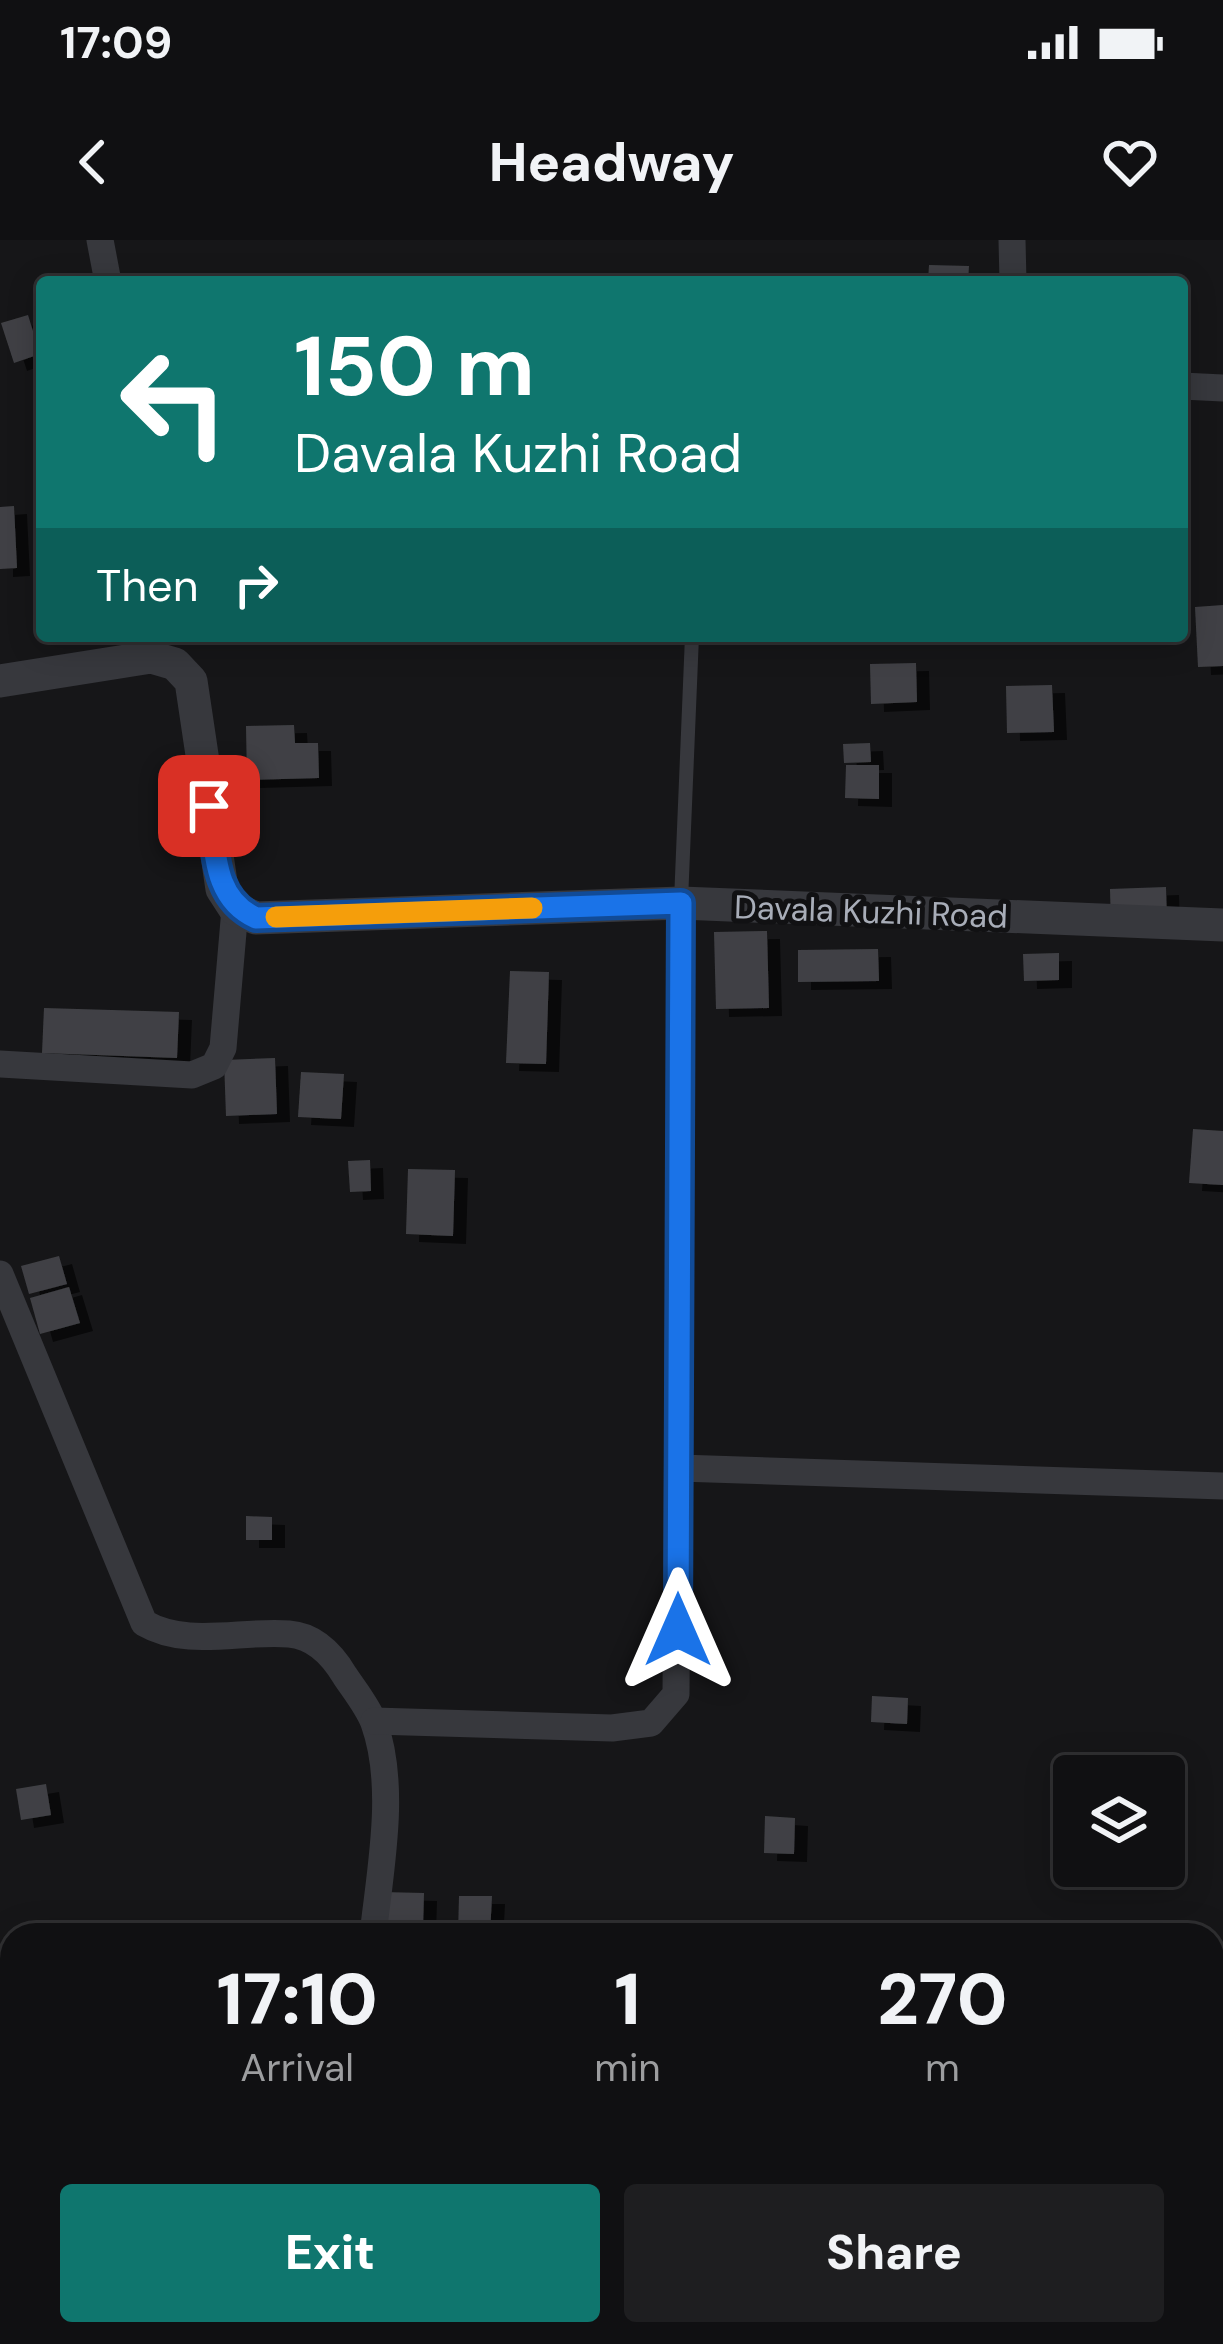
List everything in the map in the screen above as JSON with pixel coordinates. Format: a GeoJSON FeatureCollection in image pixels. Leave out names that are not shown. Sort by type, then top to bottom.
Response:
{"type":"FeatureCollection","features":[{"type":"Feature","properties":{"kind":"street"},"geometry":{"type":"LineString","coordinates":[[100,240],[107,276]]}},
{"type":"Feature","properties":{"kind":"street"},"geometry":{"type":"LineString","coordinates":[[1012,240],[1013,276]]}},
{"type":"Feature","properties":{"kind":"street"},"geometry":{"type":"LineString","coordinates":[[1188,386],[1223,388]]}},
{"type":"Feature","properties":{"kind":"street"},"geometry":{"type":"LineString","coordinates":[[0,681],[173,650],[190,681],[222,889],[235,909],[223,1048],[214,1066],[192,1075],[0,1064]]}},
{"type":"Feature","properties":{"kind":"street"},"geometry":{"type":"LineString","coordinates":[[374,1721],[612,1728],[651,1723],[668,1710],[676,1694],[681,903]]}},
{"type":"Feature","properties":{"kind":"street","name":"Davala Kuzhi Road"},"geometry":{"type":"LineString","coordinates":[[235,909],[256,918],[681,903],[1223,926]]}},
{"type":"Feature","properties":{"kind":"street"},"geometry":{"type":"LineString","coordinates":[[0,1274],[143,1623],[180,1636],[290,1634],[312,1639],[335,1660],[374,1721],[382,1759],[382,1846],[374,1923]]}},
{"type":"Feature","properties":{"kind":"street"},"geometry":{"type":"LineString","coordinates":[[679,1468],[1223,1486]]}},
{"type":"Feature","properties":{"kind":"lane"},"geometry":{"type":"LineString","coordinates":[[681,903],[692,642]]}},
{"type":"Feature","properties":{"kind":"building"},"geometry":{"type":"Polygon","coordinates":[[[929,265],[969,266],[968,276],[928,276],[929,265]]]}},
{"type":"Feature","properties":{"kind":"building"},"geometry":{"type":"Polygon","coordinates":[[[28,315],[36,355],[14,363],[1,323],[28,315]]]}},
{"type":"Feature","properties":{"kind":"building"},"geometry":{"type":"Polygon","coordinates":[[[14,506],[17,568],[0,569],[0,507],[14,506]]]}},
{"type":"Feature","properties":{"kind":"building"},"geometry":{"type":"Polygon","coordinates":[[[1223,605],[1223,666],[1198,667],[1195,607],[1223,605]]]}},
{"type":"Feature","properties":{"kind":"building"},"geometry":{"type":"Polygon","coordinates":[[[916,663],[917,702],[871,704],[870,664],[916,663]]]}},
{"type":"Feature","properties":{"kind":"building"},"geometry":{"type":"Polygon","coordinates":[[[1052,685],[1054,732],[1007,733],[1006,686],[1052,685]]]}},
{"type":"Feature","properties":{"kind":"building"},"geometry":{"type":"Polygon","coordinates":[[[294,725],[295,743],[318,743],[319,778],[247,780],[246,726],[294,725]]]}},
{"type":"Feature","properties":{"kind":"building"},"geometry":{"type":"Polygon","coordinates":[[[870,743],[871,762],[844,763],[843,744],[870,743]]]}},
{"type":"Feature","properties":{"kind":"building"},"geometry":{"type":"Polygon","coordinates":[[[846,765],[879,765],[879,799],[845,798],[846,765]]]}},
{"type":"Feature","properties":{"kind":"building"},"geometry":{"type":"Polygon","coordinates":[[[1166,887],[1167,925],[1111,926],[1110,889],[1166,887]]]}},
{"type":"Feature","properties":{"kind":"building"},"geometry":{"type":"Polygon","coordinates":[[[767,931],[769,1008],[716,1009],[714,932],[767,931]]]}},
{"type":"Feature","properties":{"kind":"building"},"geometry":{"type":"Polygon","coordinates":[[[878,949],[879,981],[798,982],[798,950],[878,949]]]}},
{"type":"Feature","properties":{"kind":"building"},"geometry":{"type":"Polygon","coordinates":[[[1059,953],[1059,980],[1024,981],[1023,954],[1059,953]]]}},
{"type":"Feature","properties":{"kind":"building"},"geometry":{"type":"Polygon","coordinates":[[[510,971],[549,972],[546,1064],[506,1063],[510,971]]]}},
{"type":"Feature","properties":{"kind":"building"},"geometry":{"type":"Polygon","coordinates":[[[44,1008],[179,1012],[177,1058],[42,1053],[44,1008]]]}},
{"type":"Feature","properties":{"kind":"building"},"geometry":{"type":"Polygon","coordinates":[[[275,1058],[277,1114],[226,1116],[224,1060],[275,1058]]]}},
{"type":"Feature","properties":{"kind":"building"},"geometry":{"type":"Polygon","coordinates":[[[301,1072],[344,1074],[341,1119],[298,1117],[301,1072]]]}},
{"type":"Feature","properties":{"kind":"building"},"geometry":{"type":"Polygon","coordinates":[[[1193,1129],[1223,1131],[1223,1185],[1189,1183],[1193,1129]]]}},
{"type":"Feature","properties":{"kind":"building"},"geometry":{"type":"Polygon","coordinates":[[[370,1160],[371,1191],[350,1192],[348,1161],[370,1160]]]}},
{"type":"Feature","properties":{"kind":"building"},"geometry":{"type":"Polygon","coordinates":[[[408,1169],[455,1170],[453,1236],[406,1234],[408,1169]]]}},
{"type":"Feature","properties":{"kind":"building"},"geometry":{"type":"Polygon","coordinates":[[[59,1256],[67,1284],[29,1294],[21,1266],[59,1256]]]}},
{"type":"Feature","properties":{"kind":"building"},"geometry":{"type":"Polygon","coordinates":[[[69,1287],[80,1323],[40,1334],[30,1298],[69,1287]]]}},
{"type":"Feature","properties":{"kind":"building"},"geometry":{"type":"Polygon","coordinates":[[[246,1516],[272,1517],[272,1540],[246,1540],[246,1516]]]}},
{"type":"Feature","properties":{"kind":"building"},"geometry":{"type":"Polygon","coordinates":[[[872,1696],[908,1698],[907,1724],[871,1722],[872,1696]]]}},
{"type":"Feature","properties":{"kind":"building"},"geometry":{"type":"Polygon","coordinates":[[[46,1784],[51,1815],[21,1820],[16,1789],[46,1784]]]}},
{"type":"Feature","properties":{"kind":"building"},"geometry":{"type":"Polygon","coordinates":[[[765,1816],[795,1818],[794,1854],[764,1853],[765,1816]]]}},
{"type":"Feature","properties":{"kind":"building"},"geometry":{"type":"Polygon","coordinates":[[[381,1892],[424,1893],[423,1923],[380,1923],[381,1892]]]}},
{"type":"Feature","properties":{"kind":"building"},"geometry":{"type":"Polygon","coordinates":[[[459,1896],[492,1896],[491,1923],[458,1923],[459,1896]]]}},
{"type":"Feature","properties":{"kind":"slow traffic"},"geometry":{"type":"LineString","coordinates":[[276,917],[532,908]]}},
{"type":"Feature","properties":{"kind":"route"},"geometry":{"type":"LineString","coordinates":[[209,806],[222,889],[235,909],[256,918],[681,903],[678,1630]]}}]}
